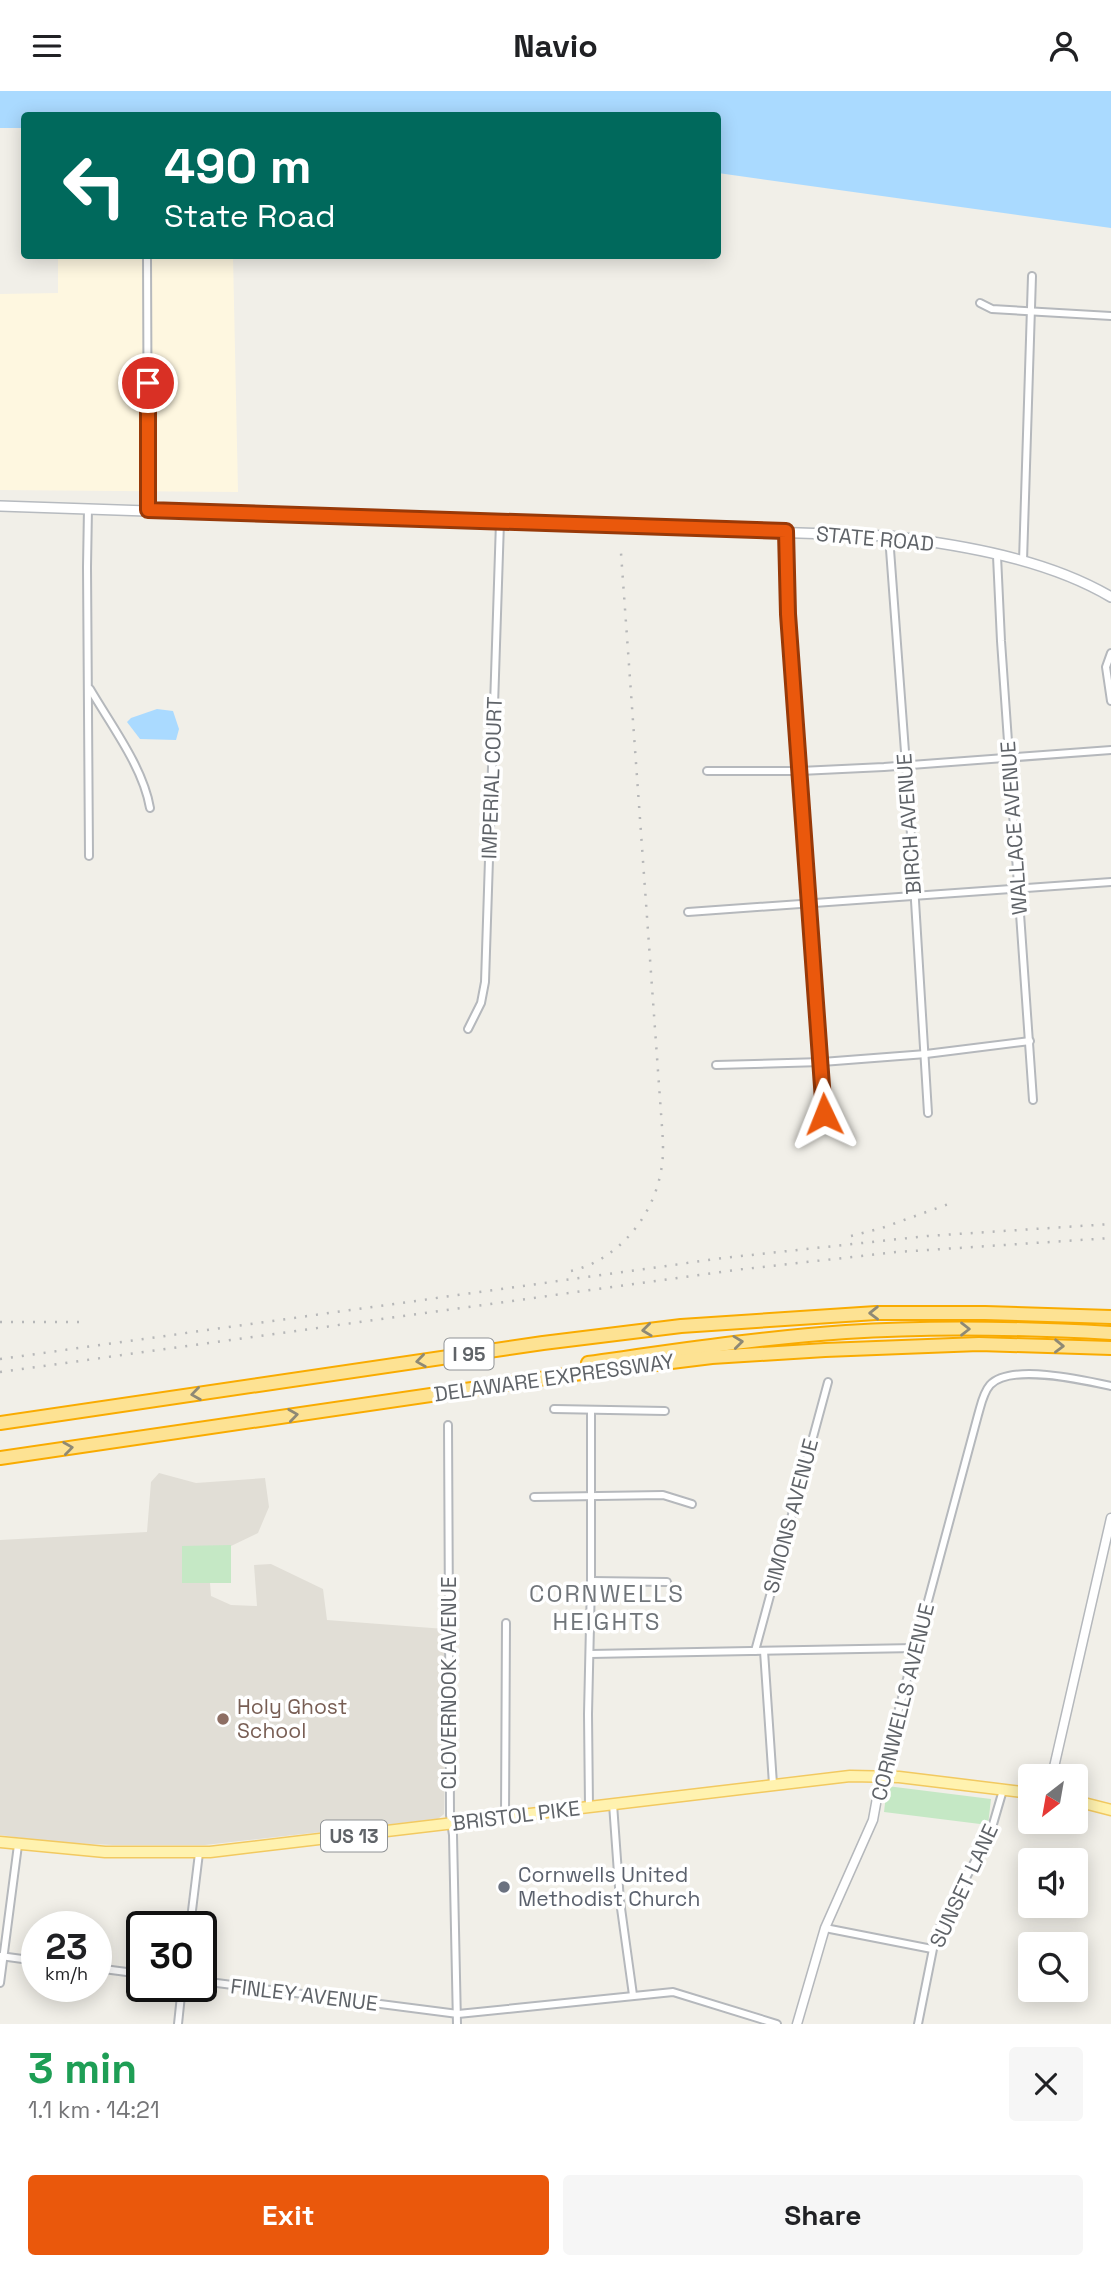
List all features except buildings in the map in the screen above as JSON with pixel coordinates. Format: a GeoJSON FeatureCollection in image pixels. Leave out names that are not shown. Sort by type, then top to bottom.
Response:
{"type":"FeatureCollection","features":[{"type":"Feature","properties":{"kind":"highway","name":"DELAWARE EXPRESSWAY"},"geometry":{"type":"LineString","coordinates":[[0,1423],[555,1341],[694,1324],[876,1313],[1111,1317]]}},
{"type":"Feature","properties":{"kind":"highway"},"geometry":{"type":"LineString","coordinates":[[430,1395],[483,1379],[764,1339],[928,1329],[1111,1333]]}},
{"type":"Feature","properties":{"kind":"highway","name":"DELAWARE EXPRESSWAY"},"geometry":{"type":"LineString","coordinates":[[0,1458],[654,1363],[772,1353],[979,1344],[1111,1347]]}},
{"type":"Feature","properties":{"kind":"main road","name":"STATE ROAD"},"geometry":{"type":"LineString","coordinates":[[0,506],[888,536],[1023,561],[1066,573],[1111,597]]}},
{"type":"Feature","properties":{"kind":"main road","name":"BRISTOL PIKE"},"geometry":{"type":"LineString","coordinates":[[0,1842],[116,1853],[199,1853],[835,1777],[881,1776],[1018,1792]]}},
{"type":"Feature","properties":{"kind":"main road"},"geometry":{"type":"LineString","coordinates":[[1088,1804],[1111,1810]]}},
{"type":"Feature","properties":{"kind":"street"},"geometry":{"type":"LineString","coordinates":[[147,259],[148,510]]}},
{"type":"Feature","properties":{"kind":"street"},"geometry":{"type":"LineString","coordinates":[[1023,561],[1032,276]]}},
{"type":"Feature","properties":{"kind":"street"},"geometry":{"type":"LineString","coordinates":[[980,303],[992,309],[1111,316]]}},
{"type":"Feature","properties":{"kind":"street"},"geometry":{"type":"LineString","coordinates":[[89,509],[89,856]]}},
{"type":"Feature","properties":{"kind":"street","name":"IMPERIAL COURT"},"geometry":{"type":"LineString","coordinates":[[468,1029],[481,1003],[485,982],[500,522]]}},
{"type":"Feature","properties":{"kind":"street"},"geometry":{"type":"LineString","coordinates":[[786,531],[788,614],[824,1114]]}},
{"type":"Feature","properties":{"kind":"street","name":"BIRCH AVENUE"},"geometry":{"type":"LineString","coordinates":[[888,536],[906,765],[928,1113]]}},
{"type":"Feature","properties":{"kind":"street","name":"WALLACE AVENUE"},"geometry":{"type":"LineString","coordinates":[[997,556],[1033,1100]]}},
{"type":"Feature","properties":{"kind":"street"},"geometry":{"type":"LineString","coordinates":[[1111,653],[1106,667],[1111,701]]}},
{"type":"Feature","properties":{"kind":"street"},"geometry":{"type":"LineString","coordinates":[[88,686],[137,769],[150,808]]}},
{"type":"Feature","properties":{"kind":"street"},"geometry":{"type":"LineString","coordinates":[[707,771],[800,771],[1111,750]]}},
{"type":"Feature","properties":{"kind":"street"},"geometry":{"type":"LineString","coordinates":[[688,912],[1111,882]]}},
{"type":"Feature","properties":{"kind":"street"},"geometry":{"type":"LineString","coordinates":[[716,1065],[822,1062],[926,1054],[1030,1041]]}},
{"type":"Feature","properties":{"kind":"street","name":"CORNWELLS AVENUE"},"geometry":{"type":"LineString","coordinates":[[797,2024],[825,1928],[873,1820],[881,1776],[984,1394],[988,1387],[999,1379],[1021,1374],[1111,1386]]}},
{"type":"Feature","properties":{"kind":"street","name":"SIMONS AVENUE"},"geometry":{"type":"LineString","coordinates":[[755,1651],[828,1382]]}},
{"type":"Feature","properties":{"kind":"street"},"geometry":{"type":"LineString","coordinates":[[554,1409],[665,1411]]}},
{"type":"Feature","properties":{"kind":"street"},"geometry":{"type":"LineString","coordinates":[[589,1807],[592,1410]]}},
{"type":"Feature","properties":{"kind":"street","name":"CLOVERNOOK AVENUE"},"geometry":{"type":"LineString","coordinates":[[448,1425],[450,1799],[457,2024]]}},
{"type":"Feature","properties":{"kind":"street"},"geometry":{"type":"LineString","coordinates":[[534,1497],[663,1496],[692,1504]]}},
{"type":"Feature","properties":{"kind":"street"},"geometry":{"type":"LineString","coordinates":[[1055,1764],[1111,1518]]}},
{"type":"Feature","properties":{"kind":"street"},"geometry":{"type":"LineString","coordinates":[[592,1581],[667,1582]]}},
{"type":"Feature","properties":{"kind":"street"},"geometry":{"type":"LineString","coordinates":[[505,1817],[506,1623]]}},
{"type":"Feature","properties":{"kind":"street"},"geometry":{"type":"LineString","coordinates":[[590,1654],[916,1648]]}},
{"type":"Feature","properties":{"kind":"street"},"geometry":{"type":"LineString","coordinates":[[764,1651],[773,1784]]}},
{"type":"Feature","properties":{"kind":"street","name":"SUNSET LANE"},"geometry":{"type":"LineString","coordinates":[[918,2024],[932,1949],[947,1913],[994,1825],[1003,1790]]}},
{"type":"Feature","properties":{"kind":"street"},"geometry":{"type":"LineString","coordinates":[[613,1804],[620,1901],[633,1995]]}},
{"type":"Feature","properties":{"kind":"street"},"geometry":{"type":"LineString","coordinates":[[0,1983],[18,1845]]}},
{"type":"Feature","properties":{"kind":"street"},"geometry":{"type":"LineString","coordinates":[[192,1911],[199,1853]]}},
{"type":"Feature","properties":{"kind":"street"},"geometry":{"type":"LineString","coordinates":[[825,1928],[932,1949]]}},
{"type":"Feature","properties":{"kind":"street"},"geometry":{"type":"LineString","coordinates":[[2,1956],[21,1959]]}},
{"type":"Feature","properties":{"kind":"street","name":"FINLEY AVENUE"},"geometry":{"type":"LineString","coordinates":[[217,1984],[458,2014],[673,1992],[777,2024]]}},
{"type":"Feature","properties":{"kind":"street"},"geometry":{"type":"LineString","coordinates":[[178,2024],[180,2002]]}},
{"type":"Feature","properties":{"kind":"shaded area"},"geometry":{"type":"Polygon","coordinates":[[[58,259],[233,259],[238,492],[0,490],[0,294],[58,293],[58,259]]]}},
{"type":"Feature","properties":{"kind":"shaded area","name":"Holy Ghost School"},"geometry":{"type":"Polygon","coordinates":[[[159,1473],[196,1483],[265,1478],[269,1507],[258,1533],[231,1546],[231,1583],[210,1583],[211,1596],[231,1605],[257,1606],[254,1565],[271,1564],[323,1589],[327,1620],[445,1629],[444,1814],[438,1819],[205,1845],[113,1845],[52,1842],[0,1835],[0,1540],[147,1532],[151,1482],[159,1473]]]}},
{"type":"Feature","properties":{"kind":"green space"},"geometry":{"type":"Polygon","coordinates":[[[231,1545],[231,1583],[182,1583],[182,1546],[231,1545]]]}},
{"type":"Feature","properties":{"kind":"green space"},"geometry":{"type":"Polygon","coordinates":[[[887,1786],[991,1799],[988,1825],[884,1812],[887,1786]]]}},
{"type":"Feature","properties":{"kind":"water"},"geometry":{"type":"Polygon","coordinates":[[[0,91],[1111,91],[1111,228],[721,173],[721,112],[21,112],[21,128],[0,128],[0,91]]]}},
{"type":"Feature","properties":{"kind":"water"},"geometry":{"type":"Polygon","coordinates":[[[157,709],[173,711],[179,729],[176,740],[140,739],[127,722],[157,709]]]}},
{"type":"Feature","properties":{"kind":"railway"},"geometry":{"type":"LineString","coordinates":[[571,1271],[604,1257],[631,1234],[657,1188],[663,1160],[621,553]]}},
{"type":"Feature","properties":{"kind":"railway"},"geometry":{"type":"LineString","coordinates":[[851,1236],[882,1228],[954,1202]]}},
{"type":"Feature","properties":{"kind":"railway"},"geometry":{"type":"LineString","coordinates":[[0,1359],[723,1258],[927,1236],[1111,1224]]}},
{"type":"Feature","properties":{"kind":"railway"},"geometry":{"type":"LineString","coordinates":[[0,1372],[735,1270],[897,1252],[1111,1238]]}},
{"type":"Feature","properties":{"kind":"railway"},"geometry":{"type":"LineString","coordinates":[[0,1322],[80,1322]]}},
{"type":"Feature","properties":{"kind":"place","name":"Holy Ghost School"},"geometry":{"type":"Point","coordinates":[223,1719]}},
{"type":"Feature","properties":{"kind":"place","name":"Cornwells United Methodist Church"},"geometry":{"type":"Point","coordinates":[504,1887]}},
{"type":"Feature","properties":{"kind":"district","name":"CORNWELLS HEIGHTS"},"geometry":{"type":"Point","coordinates":[607,1608]}},
{"type":"Feature","properties":{"kind":"route"},"geometry":{"type":"LineString","coordinates":[[148,383],[148,510],[786,531],[786,585],[824,1114]]}}]}
